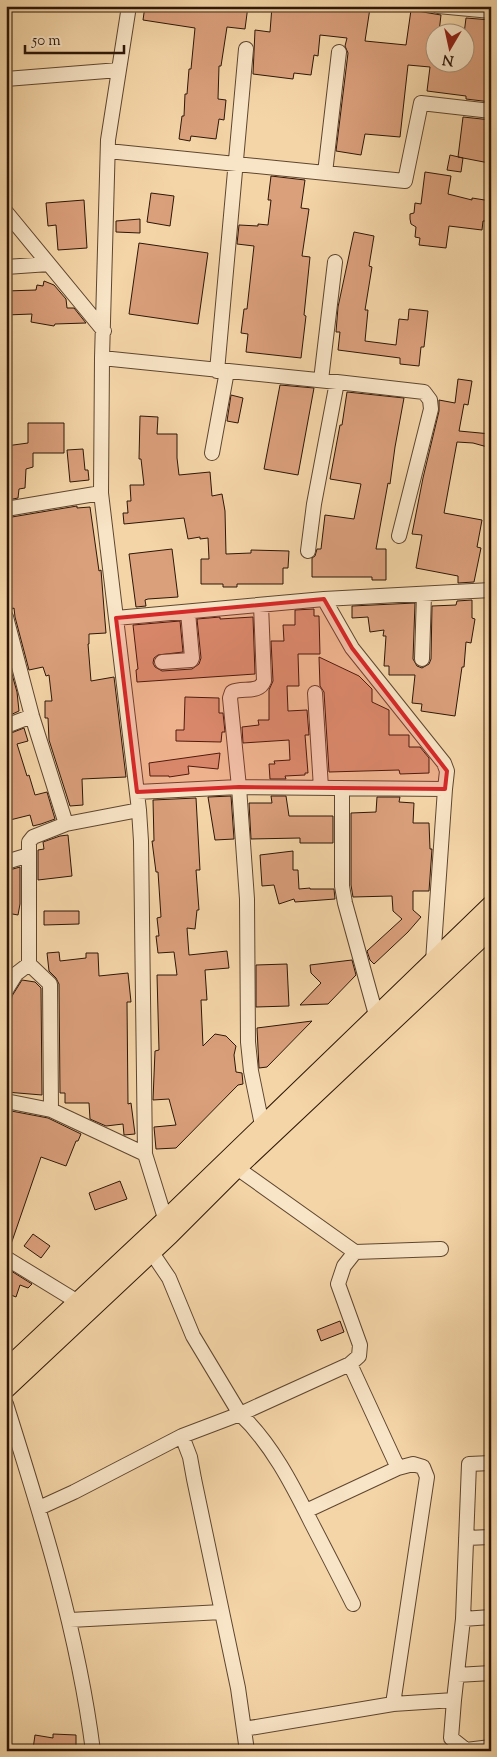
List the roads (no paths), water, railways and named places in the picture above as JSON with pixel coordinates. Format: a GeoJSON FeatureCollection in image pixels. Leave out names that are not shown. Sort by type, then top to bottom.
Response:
{"type":"FeatureCollection","features":[{"type":"Feature","properties":{"kind":"main road"},"geometry":{"type":"LineString","coordinates":[[168,1227],[262,1125],[491,905]]}},
{"type":"Feature","properties":{"kind":"main road"},"geometry":{"type":"LineString","coordinates":[[6,1389],[168,1227],[237,1168],[491,929]]}},
{"type":"Feature","properties":{"kind":"main road"},"geometry":{"type":"LineString","coordinates":[[6,1369],[78,1302],[148,1246]]}},
{"type":"Feature","properties":{"kind":"street"},"geometry":{"type":"LineString","coordinates":[[128,6],[108,151],[102,358],[101,493],[139,810],[145,1154],[168,1227]]}},
{"type":"Feature","properties":{"kind":"street"},"geometry":{"type":"LineString","coordinates":[[438,6],[489,9]]}},
{"type":"Feature","properties":{"kind":"street"},"geometry":{"type":"LineString","coordinates":[[212,454],[222,371],[246,49]]}},
{"type":"Feature","properties":{"kind":"street"},"geometry":{"type":"LineString","coordinates":[[325,173],[339,52]]}},
{"type":"Feature","properties":{"kind":"street"},"geometry":{"type":"LineString","coordinates":[[6,79],[119,70]]}},
{"type":"Feature","properties":{"kind":"street"},"geometry":{"type":"LineString","coordinates":[[108,151],[406,181],[421,103],[491,111]]}},
{"type":"Feature","properties":{"kind":"street"},"geometry":{"type":"LineString","coordinates":[[6,212],[104,331]]}},
{"type":"Feature","properties":{"kind":"street"},"geometry":{"type":"LineString","coordinates":[[321,380],[335,262]]}},
{"type":"Feature","properties":{"kind":"street"},"geometry":{"type":"LineString","coordinates":[[6,267],[49,264]]}},
{"type":"Feature","properties":{"kind":"street"},"geometry":{"type":"LineString","coordinates":[[102,358],[424,392],[430,400],[431,408],[399,536]]}},
{"type":"Feature","properties":{"kind":"street"},"geometry":{"type":"LineString","coordinates":[[308,552],[314,504],[337,382]]}},
{"type":"Feature","properties":{"kind":"street"},"geometry":{"type":"LineString","coordinates":[[6,509],[101,493]]}},
{"type":"Feature","properties":{"kind":"street"},"geometry":{"type":"LineString","coordinates":[[116,618],[324,599],[491,590]]}},
{"type":"Feature","properties":{"kind":"street"},"geometry":{"type":"LineString","coordinates":[[422,659],[424,594]]}},
{"type":"Feature","properties":{"kind":"street"},"geometry":{"type":"LineString","coordinates":[[324,599],[352,648],[444,763],[447,771],[433,961]]}},
{"type":"Feature","properties":{"kind":"street"},"geometry":{"type":"LineString","coordinates":[[262,605],[264,681],[258,689],[238,689],[232,692],[230,698],[240,787],[248,899],[248,1042],[251,1071],[262,1125]]}},
{"type":"Feature","properties":{"kind":"street"},"geometry":{"type":"LineString","coordinates":[[162,662],[190,660],[192,658],[188,612]]}},
{"type":"Feature","properties":{"kind":"street"},"geometry":{"type":"LineString","coordinates":[[6,617],[32,716],[66,824]]}},
{"type":"Feature","properties":{"kind":"street"},"geometry":{"type":"LineString","coordinates":[[315,693],[321,788]]}},
{"type":"Feature","properties":{"kind":"street"},"geometry":{"type":"LineString","coordinates":[[6,726],[32,716]]}},
{"type":"Feature","properties":{"kind":"street"},"geometry":{"type":"LineString","coordinates":[[137,792],[240,787],[445,789]]}},
{"type":"Feature","properties":{"kind":"street"},"geometry":{"type":"LineString","coordinates":[[342,788],[342,886],[376,1015]]}},
{"type":"Feature","properties":{"kind":"street"},"geometry":{"type":"LineString","coordinates":[[51,1110],[50,984],[29,964],[29,842],[33,837],[66,824],[139,810]]}},
{"type":"Feature","properties":{"kind":"street"},"geometry":{"type":"LineString","coordinates":[[6,862],[29,855]]}},
{"type":"Feature","properties":{"kind":"street"},"geometry":{"type":"LineString","coordinates":[[6,990],[16,974],[29,964]]}},
{"type":"Feature","properties":{"kind":"street"},"geometry":{"type":"LineString","coordinates":[[6,1101],[51,1110],[145,1154]]}},
{"type":"Feature","properties":{"kind":"street"},"geometry":{"type":"LineString","coordinates":[[237,1168],[355,1252],[441,1250]]}},
{"type":"Feature","properties":{"kind":"street"},"geometry":{"type":"LineString","coordinates":[[148,1246],[169,1278],[193,1336],[240,1414],[253,1426],[288,1478],[353,1604]]}},
{"type":"Feature","properties":{"kind":"street"},"geometry":{"type":"LineString","coordinates":[[39,1508],[182,1436],[240,1414],[350,1364],[359,1356],[360,1345],[338,1284],[344,1266],[355,1252]]}},
{"type":"Feature","properties":{"kind":"street"},"geometry":{"type":"LineString","coordinates":[[6,1258],[78,1302]]}},
{"type":"Feature","properties":{"kind":"street"},"geometry":{"type":"LineString","coordinates":[[350,1364],[398,1468]]}},
{"type":"Feature","properties":{"kind":"street"},"geometry":{"type":"LineString","coordinates":[[6,1404],[39,1508],[70,1620],[93,1751]]}},
{"type":"Feature","properties":{"kind":"street"},"geometry":{"type":"LineString","coordinates":[[182,1436],[190,1457],[238,1688],[247,1751]]}},
{"type":"Feature","properties":{"kind":"street"},"geometry":{"type":"LineString","coordinates":[[491,1463],[469,1464],[463,1619],[451,1738],[466,1750],[491,1747]]}},
{"type":"Feature","properties":{"kind":"street"},"geometry":{"type":"LineString","coordinates":[[306,1511],[398,1468],[413,1464],[423,1467],[427,1477],[399,1703]]}},
{"type":"Feature","properties":{"kind":"street"},"geometry":{"type":"LineString","coordinates":[[466,1538],[491,1537]]}},
{"type":"Feature","properties":{"kind":"street"},"geometry":{"type":"LineString","coordinates":[[70,1620],[222,1612]]}},
{"type":"Feature","properties":{"kind":"street"},"geometry":{"type":"LineString","coordinates":[[463,1619],[491,1617]]}},
{"type":"Feature","properties":{"kind":"street"},"geometry":{"type":"LineString","coordinates":[[457,1675],[491,1673]]}},
{"type":"Feature","properties":{"kind":"street"},"geometry":{"type":"LineString","coordinates":[[244,1729],[399,1703],[454,1700]]}}]}
